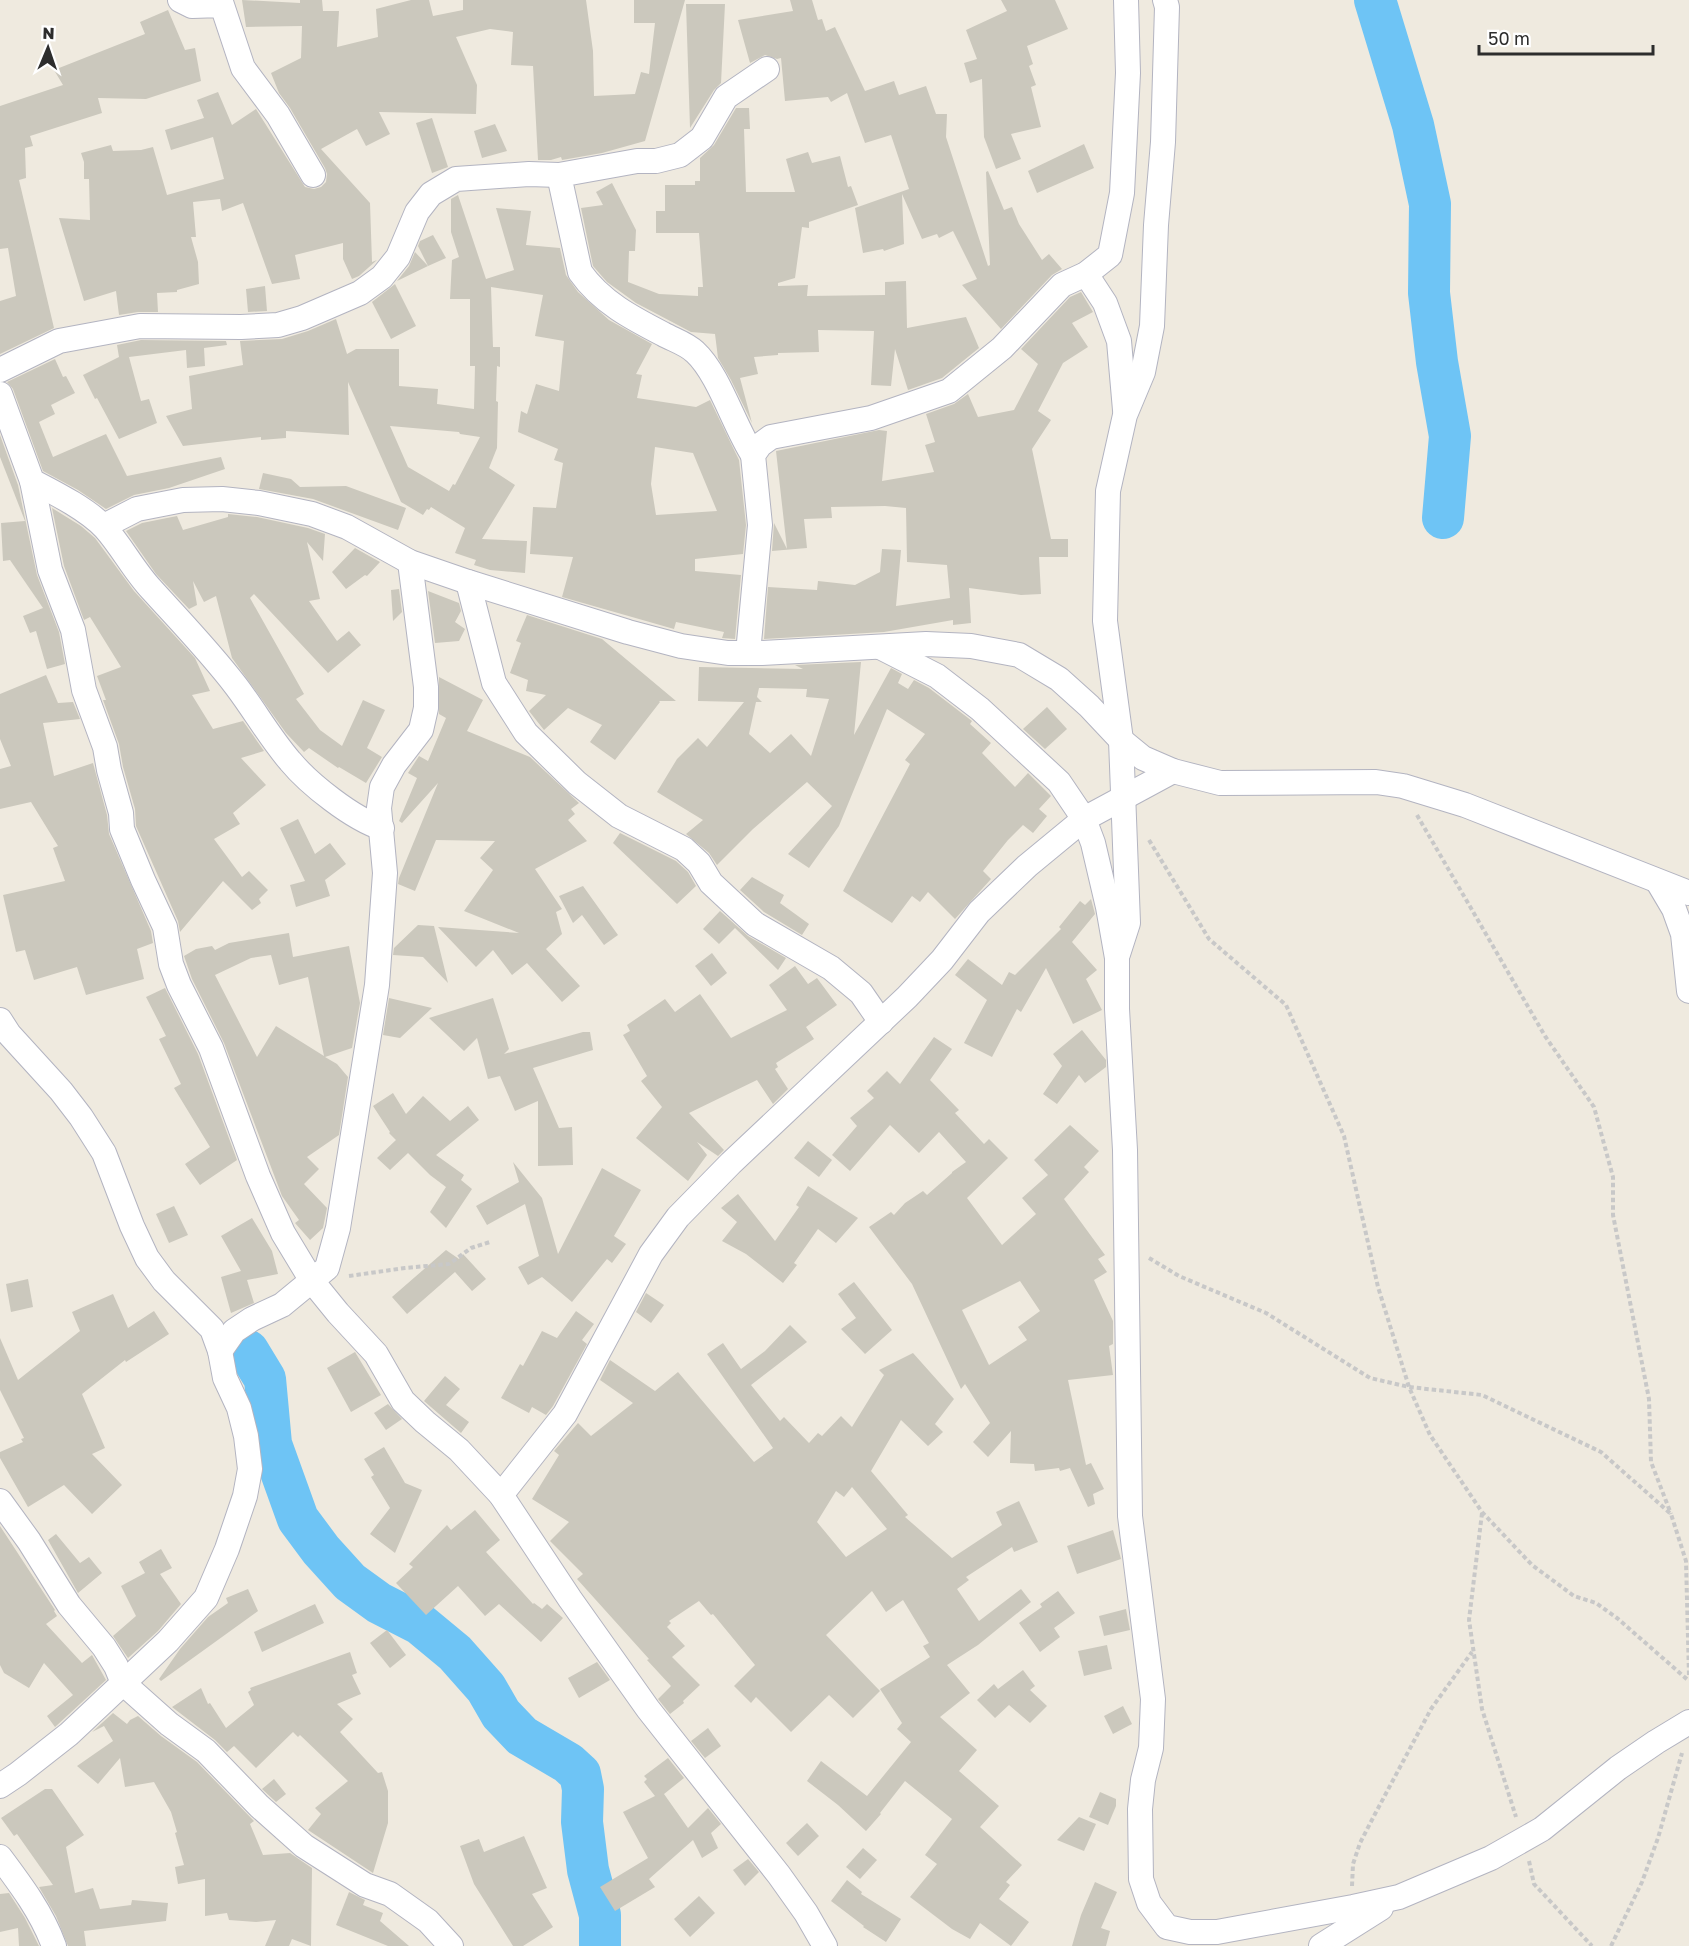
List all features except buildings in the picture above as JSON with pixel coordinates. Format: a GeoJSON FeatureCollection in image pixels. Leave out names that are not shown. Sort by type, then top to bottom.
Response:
{"type":"FeatureCollection","features":[{"type":"Feature","properties":{"kind":"street"},"geometry":{"type":"LineString","coordinates":[[180,0],[192,6],[227,2],[243,68],[278,115],[313,175]]}},
{"type":"Feature","properties":{"kind":"street"},"geometry":{"type":"LineString","coordinates":[[753,455],[760,445],[771,437],[871,418],[949,391],[1002,348],[1062,285],[1086,274],[1110,255],[1122,193],[1128,73],[1126,0]]}},
{"type":"Feature","properties":{"kind":"street"},"geometry":{"type":"LineString","coordinates":[[1117,958],[1128,923],[1121,740],[1105,621],[1108,491],[1125,415],[1143,372],[1152,326],[1156,225],[1163,142],[1167,7],[1165,0]]}},
{"type":"Feature","properties":{"kind":"street"},"geometry":{"type":"LineString","coordinates":[[0,370],[59,341],[140,326],[242,327],[278,324],[302,318],[360,293],[382,277],[399,257],[417,212],[431,194],[456,179],[529,174],[559,175],[680,155],[702,138],[726,97],[767,69]]}},
{"type":"Feature","properties":{"kind":"street"},"geometry":{"type":"LineString","coordinates":[[559,175],[580,272],[584,278],[618,310],[693,350],[707,364],[742,438],[753,455],[760,525],[748,653]]}},
{"type":"Feature","properties":{"kind":"street"},"geometry":{"type":"LineString","coordinates":[[1086,274],[1105,303],[1119,341],[1125,415]]}},
{"type":"Feature","properties":{"kind":"street"},"geometry":{"type":"LineString","coordinates":[[0,394],[32,481],[50,570],[73,630],[84,690],[105,747],[121,813],[122,829],[165,927],[171,964],[179,985],[211,1048],[258,1176],[283,1233],[312,1281],[376,1354],[403,1401],[459,1450],[501,1496],[648,1709],[779,1875],[806,1913],[825,1946]]}},
{"type":"Feature","properties":{"kind":"street"},"geometry":{"type":"LineString","coordinates":[[32,481],[71,502],[104,526],[150,588],[185,625],[235,685],[291,762],[322,791],[353,814],[382,828]]}},
{"type":"Feature","properties":{"kind":"street"},"geometry":{"type":"LineString","coordinates":[[104,526],[137,509],[183,500],[222,499],[259,502],[312,514],[346,527],[410,562],[468,582],[628,632],[681,646],[728,653],[748,653],[926,644],[971,646],[1019,656],[1059,679],[1121,740],[1143,758],[1173,771],[1220,783],[1376,782],[1402,786],[1466,805],[1689,893]]}},
{"type":"Feature","properties":{"kind":"street"},"geometry":{"type":"LineString","coordinates":[[220,1351],[234,1331],[252,1319],[282,1305],[327,1268],[338,1228],[377,985],[384,873],[379,808],[381,787],[394,765],[421,730],[426,708],[426,687],[410,562]]}},
{"type":"Feature","properties":{"kind":"street"},"geometry":{"type":"LineString","coordinates":[[468,582],[494,682],[526,733],[577,783],[619,816],[684,849],[699,863],[711,884],[755,924],[831,968],[861,993],[881,1022]]}},
{"type":"Feature","properties":{"kind":"street"},"geometry":{"type":"LineString","coordinates":[[880,647],[937,676],[980,709],[1059,782],[1084,819],[1093,843],[1108,907],[1117,958],[1117,1009],[1125,1150],[1130,1516],[1153,1699],[1151,1748],[1143,1780],[1140,1809],[1140,1879],[1149,1903],[1168,1936],[1190,1932],[1216,1932],[1399,1897]]}},
{"type":"Feature","properties":{"kind":"street"},"geometry":{"type":"LineString","coordinates":[[501,1496],[565,1414],[651,1254],[678,1217],[731,1163],[881,1022],[942,960],[979,912],[1027,866],[1084,819],[1173,771]]}},
{"type":"Feature","properties":{"kind":"street"},"geometry":{"type":"LineString","coordinates":[[1658,882],[1674,909],[1683,934],[1689,991]]}},
{"type":"Feature","properties":{"kind":"street"},"geometry":{"type":"LineString","coordinates":[[0,1020],[9,1034],[81,1117],[104,1153],[147,1258],[164,1281],[212,1329],[220,1351],[225,1378],[239,1408],[250,1469],[245,1496],[227,1550],[206,1598],[168,1641],[69,1734],[18,1774],[0,1785]]}},
{"type":"Feature","properties":{"kind":"street"},"geometry":{"type":"LineString","coordinates":[[0,1501],[29,1541],[69,1605],[104,1647],[123,1683],[169,1724],[206,1751],[259,1806],[304,1846],[365,1885],[390,1894],[428,1921],[450,1946]]}},
{"type":"Feature","properties":{"kind":"street"},"geometry":{"type":"LineString","coordinates":[[1321,1946],[1399,1897],[1491,1858],[1524,1840],[1542,1829],[1618,1768],[1689,1722]]}},
{"type":"Feature","properties":{"kind":"street"},"geometry":{"type":"LineString","coordinates":[[0,1857],[27,1893],[47,1926],[54,1946]]}},
{"type":"Feature","properties":{"kind":"path"},"geometry":{"type":"LineString","coordinates":[[1402,786],[1425,830],[1545,1036],[1594,1107],[1613,1177],[1612,1215],[1648,1399],[1651,1462],[1686,1561],[1689,1676]]}},
{"type":"Feature","properties":{"kind":"path"},"geometry":{"type":"LineString","coordinates":[[1148,838],[1209,939],[1286,1005],[1344,1136],[1377,1287],[1409,1387],[1430,1435],[1482,1512],[1532,1565],[1574,1596],[1596,1603],[1617,1618],[1689,1681]]}},
{"type":"Feature","properties":{"kind":"path"},"geometry":{"type":"LineString","coordinates":[[312,1281],[449,1264],[471,1248],[490,1242]]}},
{"type":"Feature","properties":{"kind":"path"},"geometry":{"type":"LineString","coordinates":[[1126,1244],[1179,1276],[1266,1313],[1370,1378],[1409,1387],[1482,1395],[1601,1452],[1671,1514]]}},
{"type":"Feature","properties":{"kind":"path"},"geometry":{"type":"LineString","coordinates":[[1482,1512],[1469,1620],[1482,1709],[1524,1840],[1534,1884],[1592,1946]]}},
{"type":"Feature","properties":{"kind":"path"},"geometry":{"type":"LineString","coordinates":[[1353,1907],[1353,1864],[1360,1843],[1431,1709],[1473,1652]]}},
{"type":"Feature","properties":{"kind":"path"},"geometry":{"type":"LineString","coordinates":[[1611,1946],[1642,1882],[1683,1749]]}},
{"type":"Feature","properties":{"kind":"waterway"},"geometry":{"type":"LineString","coordinates":[[1375,0],[1413,125],[1430,204],[1429,293],[1437,362],[1450,436],[1443,518]]}},
{"type":"Feature","properties":{"kind":"waterway"},"geometry":{"type":"LineString","coordinates":[[248,1351],[265,1379],[271,1444],[298,1519],[321,1550],[350,1582],[379,1603],[420,1624],[455,1653],[486,1688],[501,1714],[522,1736],[568,1763],[580,1774],[583,1789],[582,1822],[588,1870],[600,1915],[600,1946]]}}]}
